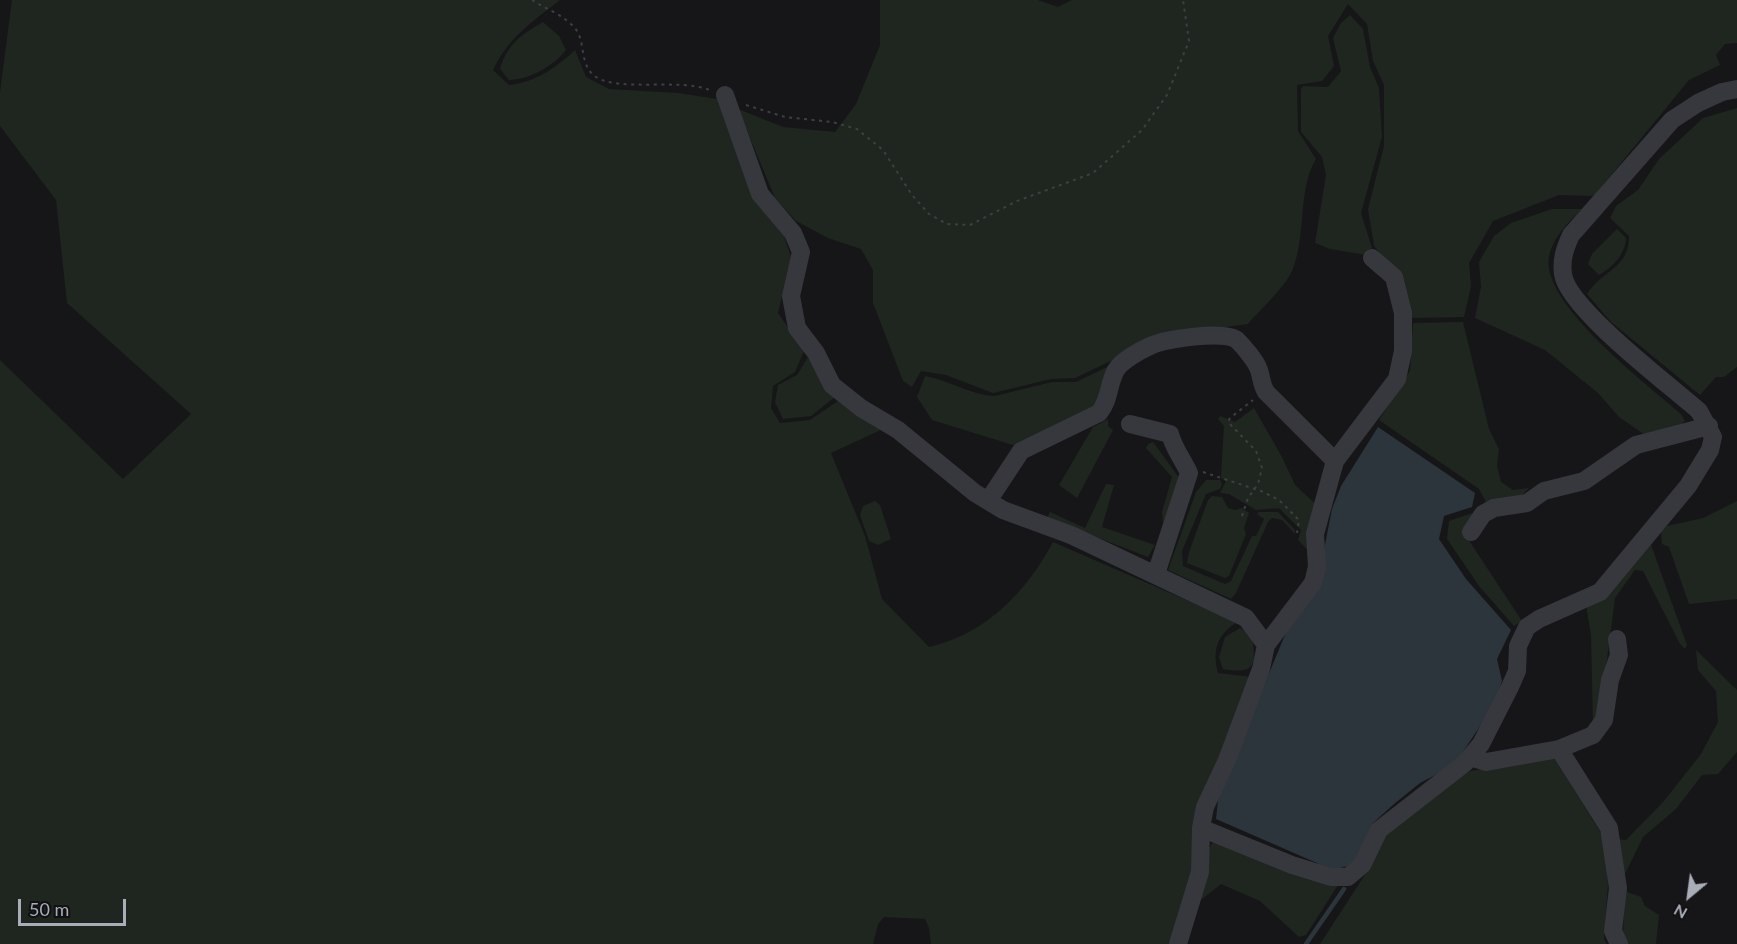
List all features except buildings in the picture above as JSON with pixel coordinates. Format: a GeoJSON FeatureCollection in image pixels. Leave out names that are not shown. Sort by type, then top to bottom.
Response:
{"type":"FeatureCollection","features":[{"type":"Feature","properties":{"kind":"street"},"geometry":{"type":"LineString","coordinates":[[1201,828],[1292,865],[1331,877],[1347,877],[1362,865],[1379,830],[1470,757],[1481,744],[1517,671],[1518,646],[1527,627],[1539,619],[1600,592],[1688,486],[1710,450],[1713,437],[1709,426],[1699,411],[1602,326],[1574,297],[1563,276],[1563,252],[1572,235],[1672,120],[1698,103],[1722,92],[1737,89]]}},
{"type":"Feature","properties":{"kind":"street"},"geometry":{"type":"LineString","coordinates":[[725,95],[760,194],[793,232],[801,252],[791,296],[797,328],[816,353],[832,385],[861,408],[898,430],[988,501],[1003,510],[1071,535],[1246,618],[1266,645]]}},
{"type":"Feature","properties":{"kind":"street"},"geometry":{"type":"LineString","coordinates":[[1178,944],[1200,872],[1201,828],[1205,807],[1227,760],[1261,669],[1266,645],[1313,583],[1317,567],[1315,534],[1335,461],[1397,379],[1403,351],[1404,313],[1394,277],[1372,258]]}},
{"type":"Feature","properties":{"kind":"street"},"geometry":{"type":"LineString","coordinates":[[988,501],[1021,451],[1099,412],[1106,405],[1116,369],[1151,345],[1188,338],[1229,336],[1237,340],[1259,370],[1260,383],[1266,392],[1335,461]]}},
{"type":"Feature","properties":{"kind":"street"},"geometry":{"type":"LineString","coordinates":[[1130,424],[1170,434],[1174,451],[1182,458],[1189,473],[1156,574]]}},
{"type":"Feature","properties":{"kind":"street"},"geometry":{"type":"LineString","coordinates":[[1471,532],[1483,514],[1494,508],[1527,503],[1544,492],[1584,481],[1636,445],[1709,426]]}},
{"type":"Feature","properties":{"kind":"street"},"geometry":{"type":"LineString","coordinates":[[1470,757],[1486,762],[1559,748],[1593,735],[1604,720],[1610,680],[1619,655],[1617,639]]}},
{"type":"Feature","properties":{"kind":"street"},"geometry":{"type":"LineString","coordinates":[[1559,748],[1609,828],[1618,888],[1613,931],[1619,944]]}},
{"type":"Feature","properties":{"kind":"path"},"geometry":{"type":"LineString","coordinates":[[531,0],[561,16],[576,29],[584,63],[595,77],[611,83],[699,86],[756,110],[785,117],[832,122],[857,129],[883,150],[912,195],[929,214],[947,224],[970,225],[1017,201],[1093,172],[1142,130],[1167,95],[1189,41],[1183,0]]}},
{"type":"Feature","properties":{"kind":"path"},"geometry":{"type":"LineString","coordinates":[[1242,516],[1258,484],[1262,468],[1256,451],[1228,422],[1230,417],[1266,392]]}},
{"type":"Feature","properties":{"kind":"path"},"geometry":{"type":"LineString","coordinates":[[1189,473],[1209,472],[1254,488],[1279,500],[1299,520],[1297,533]]}},
{"type":"Feature","properties":{"kind":"shaded area"},"geometry":{"type":"Polygon","coordinates":[[[12,0],[560,0],[522,31],[499,59],[493,70],[509,85],[527,81],[545,73],[575,50],[586,77],[609,89],[678,93],[717,99],[753,199],[784,236],[791,257],[778,313],[804,351],[795,372],[773,386],[771,408],[780,423],[810,420],[838,401],[883,429],[831,453],[865,536],[882,599],[929,647],[969,632],[1002,608],[1030,578],[1053,542],[1237,622],[1225,632],[1218,644],[1216,665],[1218,673],[1252,677],[1200,806],[1197,872],[1172,944],[931,944],[925,919],[884,917],[878,924],[873,944],[0,944],[0,360],[123,479],[191,414],[67,303],[56,200],[0,126],[0,92],[12,0]]]}},
{"type":"Feature","properties":{"kind":"shaded area"},"geometry":{"type":"Polygon","coordinates":[[[880,0],[1038,0],[1058,7],[1072,0],[1737,0],[1737,43],[1725,44],[1716,55],[1720,65],[1689,80],[1594,196],[1559,195],[1493,221],[1469,263],[1471,286],[1464,317],[1409,318],[1402,281],[1374,246],[1368,209],[1384,146],[1384,85],[1373,61],[1367,24],[1348,4],[1328,36],[1334,66],[1322,81],[1297,85],[1298,131],[1316,159],[1306,185],[1297,257],[1289,277],[1272,298],[1248,324],[1204,330],[1153,341],[1075,378],[1051,379],[993,393],[946,375],[921,371],[912,387],[903,381],[873,303],[873,270],[861,249],[828,238],[796,221],[775,198],[738,109],[783,127],[835,132],[856,104],[880,45],[880,0]]]}},
{"type":"Feature","properties":{"kind":"shaded area"},"geometry":{"type":"Polygon","coordinates":[[[1350,15],[1363,29],[1370,67],[1379,88],[1382,137],[1361,213],[1372,248],[1367,255],[1330,249],[1315,243],[1326,175],[1322,157],[1301,132],[1301,89],[1303,86],[1328,87],[1341,71],[1333,38],[1341,23],[1350,15]]]}},
{"type":"Feature","properties":{"kind":"shaded area"},"geometry":{"type":"Polygon","coordinates":[[[543,22],[559,36],[566,50],[541,71],[509,80],[500,69],[511,46],[543,22]]]}},
{"type":"Feature","properties":{"kind":"shaded area"},"geometry":{"type":"Polygon","coordinates":[[[1737,108],[1737,367],[1724,377],[1716,377],[1700,395],[1611,322],[1587,294],[1620,262],[1628,247],[1629,236],[1610,218],[1616,206],[1638,190],[1659,159],[1703,118],[1737,108]]]}},
{"type":"Feature","properties":{"kind":"shaded area"},"geometry":{"type":"Polygon","coordinates":[[[1552,209],[1582,209],[1566,225],[1549,257],[1551,276],[1561,297],[1599,342],[1681,414],[1685,421],[1680,426],[1645,435],[1619,417],[1598,393],[1545,350],[1475,318],[1481,287],[1479,262],[1494,236],[1511,223],[1552,209]]]}},
{"type":"Feature","properties":{"kind":"shaded area"},"geometry":{"type":"Polygon","coordinates":[[[1617,229],[1626,238],[1623,250],[1613,264],[1599,275],[1588,264],[1592,254],[1617,229]]]}},
{"type":"Feature","properties":{"kind":"shaded area"},"geometry":{"type":"Polygon","coordinates":[[[1463,322],[1489,429],[1499,449],[1497,466],[1501,482],[1513,490],[1529,488],[1522,495],[1486,502],[1479,489],[1379,420],[1410,371],[1413,323],[1463,322]]]}},
{"type":"Feature","properties":{"kind":"shaded area"},"geometry":{"type":"Polygon","coordinates":[[[808,357],[835,397],[811,416],[783,419],[775,402],[778,385],[797,375],[808,357]]]}},
{"type":"Feature","properties":{"kind":"shaded area"},"geometry":{"type":"Polygon","coordinates":[[[1111,365],[1102,402],[1016,446],[932,420],[917,397],[925,376],[995,396],[1052,382],[1076,382],[1111,365]]]}},
{"type":"Feature","properties":{"kind":"shaded area"},"geometry":{"type":"Polygon","coordinates":[[[1254,408],[1295,485],[1320,508],[1312,555],[1298,540],[1301,530],[1279,508],[1256,510],[1229,494],[1220,493],[1226,481],[1221,478],[1224,426],[1218,419],[1220,416],[1235,422],[1254,408]]]}},
{"type":"Feature","properties":{"kind":"shaded area"},"geometry":{"type":"Polygon","coordinates":[[[1108,419],[1108,426],[1113,430],[1077,498],[1059,485],[1093,427],[1108,419]]]}},
{"type":"Feature","properties":{"kind":"shaded area"},"geometry":{"type":"Polygon","coordinates":[[[1378,427],[1475,493],[1472,507],[1444,516],[1439,539],[1466,579],[1511,630],[1497,659],[1502,681],[1493,707],[1460,756],[1394,804],[1373,823],[1358,858],[1348,866],[1333,870],[1216,819],[1218,800],[1232,763],[1287,630],[1322,560],[1332,509],[1341,486],[1378,427]]]}},
{"type":"Feature","properties":{"kind":"shaded area"},"geometry":{"type":"Polygon","coordinates":[[[1153,442],[1180,479],[1163,524],[1162,512],[1172,477],[1146,448],[1153,442]]]}},
{"type":"Feature","properties":{"kind":"shaded area"},"geometry":{"type":"Polygon","coordinates":[[[1206,480],[1220,480],[1222,484],[1220,489],[1206,494],[1182,551],[1183,566],[1225,584],[1231,581],[1252,536],[1256,536],[1264,519],[1257,514],[1259,512],[1278,512],[1295,530],[1295,534],[1282,520],[1272,518],[1268,522],[1236,593],[1231,599],[1168,570],[1196,492],[1206,480]]]}},
{"type":"Feature","properties":{"kind":"shaded area"},"geometry":{"type":"Polygon","coordinates":[[[1106,484],[1114,485],[1102,527],[1155,545],[1148,557],[1047,518],[1050,512],[1085,528],[1106,484]]]}},
{"type":"Feature","properties":{"kind":"shaded area"},"geometry":{"type":"Polygon","coordinates":[[[1212,496],[1222,497],[1228,508],[1235,510],[1242,508],[1249,513],[1244,528],[1246,534],[1229,576],[1225,578],[1187,563],[1208,500],[1212,496]]]}},
{"type":"Feature","properties":{"kind":"shaded area"},"geometry":{"type":"Polygon","coordinates":[[[875,501],[880,505],[891,539],[878,545],[869,541],[860,515],[863,506],[875,501]]]}},
{"type":"Feature","properties":{"kind":"shaded area"},"geometry":{"type":"Polygon","coordinates":[[[1737,501],[1737,599],[1689,604],[1669,547],[1662,544],[1661,532],[1667,526],[1703,518],[1737,501]]]}},
{"type":"Feature","properties":{"kind":"shaded area"},"geometry":{"type":"Polygon","coordinates":[[[1478,511],[1468,539],[1522,621],[1514,626],[1479,586],[1447,539],[1449,521],[1478,511]]]}},
{"type":"Feature","properties":{"kind":"shaded area"},"geometry":{"type":"Polygon","coordinates":[[[1650,542],[1687,645],[1685,649],[1680,644],[1643,571],[1635,570],[1615,598],[1600,714],[1593,725],[1591,635],[1586,605],[1650,542]]]}},
{"type":"Feature","properties":{"kind":"shaded area"},"geometry":{"type":"Polygon","coordinates":[[[1240,628],[1252,636],[1254,660],[1252,665],[1242,670],[1223,669],[1219,657],[1225,637],[1240,628]]]}},
{"type":"Feature","properties":{"kind":"shaded area"},"geometry":{"type":"Polygon","coordinates":[[[1696,650],[1737,690],[1737,752],[1718,774],[1702,775],[1676,809],[1643,837],[1624,876],[1618,839],[1626,840],[1664,801],[1701,754],[1718,722],[1716,691],[1698,670],[1696,650]]]}},
{"type":"Feature","properties":{"kind":"shaded area"},"geometry":{"type":"Polygon","coordinates":[[[1553,756],[1604,838],[1608,884],[1604,939],[1607,944],[1320,944],[1370,867],[1385,834],[1465,772],[1553,756]]]}},
{"type":"Feature","properties":{"kind":"shaded area"},"geometry":{"type":"Polygon","coordinates":[[[1219,840],[1338,885],[1306,935],[1299,937],[1260,901],[1221,884],[1196,904],[1209,849],[1212,843],[1219,840]]]}},
{"type":"Feature","properties":{"kind":"shaded area"},"geometry":{"type":"Polygon","coordinates":[[[1625,891],[1641,897],[1645,906],[1659,915],[1656,944],[1626,944],[1623,936],[1625,891]]]}},
{"type":"Feature","properties":{"kind":"waterway"},"geometry":{"type":"LineString","coordinates":[[1306,944],[1344,889]]}}]}
